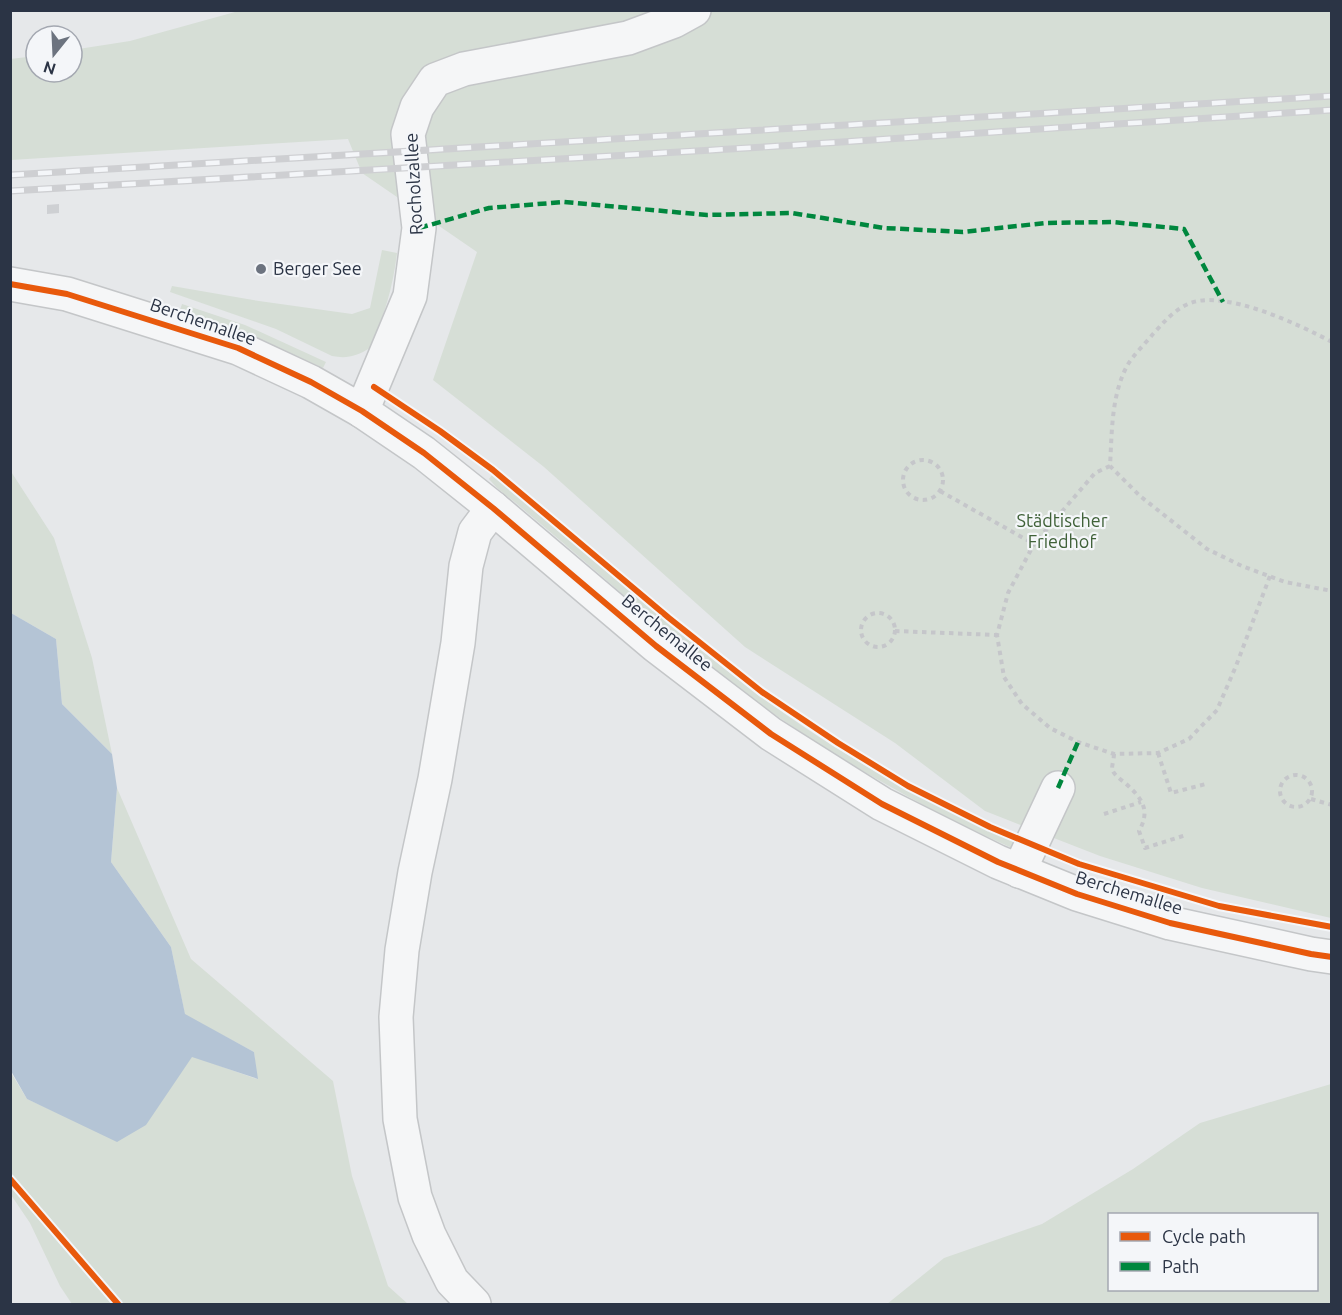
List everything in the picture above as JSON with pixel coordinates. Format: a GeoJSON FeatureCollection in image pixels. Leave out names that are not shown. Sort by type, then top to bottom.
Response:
{"type":"FeatureCollection","features":[{"type":"Feature","properties":{"kind":"street","name":"Rocholzallee"},"geometry":{"type":"LineString","coordinates":[[362,411],[411,296],[419,228],[408,134],[417,107],[435,80],[464,69],[628,38],[674,21],[694,10]]}},
{"type":"Feature","properties":{"kind":"street","name":"Berchemallee"},"geometry":{"type":"LineString","coordinates":[[10,284],[67,294],[238,348],[311,382],[362,411],[424,453],[493,508],[656,646],[771,734],[882,804],[1019,871],[1077,894],[1170,923],[1332,957]]}},
{"type":"Feature","properties":{"kind":"street"},"geometry":{"type":"LineString","coordinates":[[474,1305],[452,1281],[429,1235],[415,1197],[400,1119],[396,1017],[402,950],[458,643],[466,566],[474,532],[493,508]]}},
{"type":"Feature","properties":{"kind":"street"},"geometry":{"type":"LineString","coordinates":[[1019,871],[1058,788]]}},
{"type":"Feature","properties":{"kind":"path"},"geometry":{"type":"LineString","coordinates":[[1331,342],[1274,315],[1236,304],[1213,300],[1190,303],[1172,313],[1127,365],[1118,392],[1112,424],[1110,466],[1140,496],[1207,549],[1242,566],[1285,582],[1332,591]]}},
{"type":"Feature","properties":{"kind":"path"},"geometry":{"type":"LineString","coordinates":[[923,459],[936,465],[943,474],[940,491],[928,500],[911,496],[906,491],[903,481],[907,468],[912,463],[923,459]]}},
{"type":"Feature","properties":{"kind":"path"},"geometry":{"type":"LineString","coordinates":[[1110,466],[1095,473],[1034,544],[1008,593],[997,635],[1004,677],[1022,704],[1050,728],[1078,742],[1114,754],[1158,753],[1189,739],[1217,710],[1270,576]]}},
{"type":"Feature","properties":{"kind":"path"},"geometry":{"type":"LineString","coordinates":[[940,491],[1034,544]]}},
{"type":"Feature","properties":{"kind":"path"},"geometry":{"type":"LineString","coordinates":[[877,613],[888,616],[895,631],[890,641],[876,647],[864,640],[860,631],[863,620],[877,613]]}},
{"type":"Feature","properties":{"kind":"path"},"geometry":{"type":"LineString","coordinates":[[895,631],[997,635]]}},
{"type":"Feature","properties":{"kind":"path"},"geometry":{"type":"LineString","coordinates":[[1158,753],[1171,793],[1206,784]]}},
{"type":"Feature","properties":{"kind":"path"},"geometry":{"type":"LineString","coordinates":[[1114,754],[1112,768],[1116,776],[1136,794],[1145,811],[1145,820],[1139,831],[1145,848],[1186,835]]}},
{"type":"Feature","properties":{"kind":"path"},"geometry":{"type":"LineString","coordinates":[[1301,776],[1312,787],[1311,799],[1305,806],[1290,807],[1285,804],[1280,795],[1280,785],[1288,777],[1301,776]]}},
{"type":"Feature","properties":{"kind":"path"},"geometry":{"type":"LineString","coordinates":[[1311,799],[1332,805]]}},
{"type":"Feature","properties":{"kind":"path"},"geometry":{"type":"LineString","coordinates":[[1104,814],[1141,802]]}},
{"type":"Feature","properties":{"kind":"green space","name":"Städtischer Friedhof"},"geometry":{"type":"Polygon","coordinates":[[[331,10],[1331,11],[1331,918],[1202,888],[1100,856],[985,811],[895,743],[745,647],[544,467],[433,380],[477,252],[362,173],[348,139],[11,160],[10,59],[24,57],[24,84],[84,84],[84,48],[130,41],[235,12],[331,10]]]}},
{"type":"Feature","properties":{"kind":"green space"},"geometry":{"type":"Polygon","coordinates":[[[382,250],[397,253],[387,302],[370,348],[352,356],[332,356],[276,329],[170,292],[172,286],[352,314],[370,308],[382,250]]]}},
{"type":"Feature","properties":{"kind":"green space"},"geometry":{"type":"Polygon","coordinates":[[[182,304],[245,325],[326,362],[323,368],[235,328],[180,310],[182,304]]]}},
{"type":"Feature","properties":{"kind":"green space"},"geometry":{"type":"Polygon","coordinates":[[[10,470],[54,538],[92,658],[112,754],[62,704],[56,639],[11,613],[10,470]]]}},
{"type":"Feature","properties":{"kind":"green space"},"geometry":{"type":"Polygon","coordinates":[[[492,475],[686,638],[766,700],[807,729],[883,776],[934,804],[1014,842],[1012,848],[872,777],[774,714],[679,642],[497,488],[489,479],[492,475]]]}},
{"type":"Feature","properties":{"kind":"green space"},"geometry":{"type":"Polygon","coordinates":[[[117,788],[191,959],[333,1081],[352,1176],[388,1286],[408,1304],[72,1304],[60,1286],[30,1223],[11,1195],[10,1071],[27,1099],[71,1119],[170,1087],[192,1056],[257,1079],[254,1052],[185,1015],[171,947],[111,862],[117,788]]]}},
{"type":"Feature","properties":{"kind":"green space"},"geometry":{"type":"Polygon","coordinates":[[[1331,1084],[1331,1304],[887,1304],[944,1258],[1042,1224],[1133,1169],[1200,1123],[1331,1084]]]}},
{"type":"Feature","properties":{"kind":"water"},"geometry":{"type":"Polygon","coordinates":[[[11,613],[56,639],[62,704],[112,754],[117,788],[111,862],[171,947],[185,1014],[254,1052],[258,1079],[192,1057],[146,1125],[117,1142],[27,1099],[11,1071],[11,613]]]}},
{"type":"Feature","properties":{"kind":"building"},"geometry":{"type":"Polygon","coordinates":[[[59,204],[59,213],[47,214],[47,205],[59,204]]]}},
{"type":"Feature","properties":{"kind":"railway"},"geometry":{"type":"LineString","coordinates":[[10,175],[1332,96]]}},
{"type":"Feature","properties":{"kind":"railway"},"geometry":{"type":"LineString","coordinates":[[10,191],[780,146],[1332,110]]}},
{"type":"Feature","properties":{"kind":"marked path"},"geometry":{"type":"LineString","coordinates":[[419,228],[489,208],[564,202],[707,215],[792,213],[884,228],[963,232],[1045,223],[1112,222],[1184,229],[1223,302]]}},
{"type":"Feature","properties":{"kind":"marked path"},"geometry":{"type":"LineString","coordinates":[[1058,788],[1078,742]]}},
{"type":"Feature","properties":{"kind":"cycle path"},"geometry":{"type":"LineString","coordinates":[[10,284],[67,294],[238,348],[311,382],[362,411],[424,453],[493,508],[656,646],[771,734],[882,804],[998,862],[1077,894],[1170,923],[1332,957]]}},
{"type":"Feature","properties":{"kind":"cycle path"},"geometry":{"type":"LineString","coordinates":[[374,387],[493,470],[669,618],[762,692],[908,786],[990,827],[1079,864],[1219,906],[1332,927]]}},
{"type":"Feature","properties":{"kind":"cycle path"},"geometry":{"type":"LineString","coordinates":[[10,1179],[118,1304]]}},
{"type":"Feature","properties":{"kind":"place","name":"Berger See"},"geometry":{"type":"Point","coordinates":[261,269]}}]}
